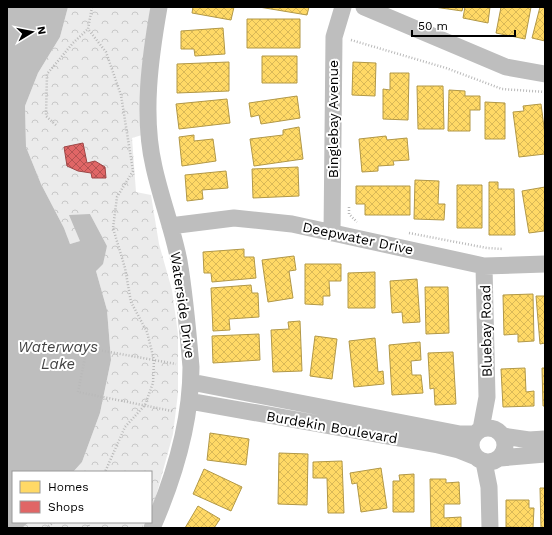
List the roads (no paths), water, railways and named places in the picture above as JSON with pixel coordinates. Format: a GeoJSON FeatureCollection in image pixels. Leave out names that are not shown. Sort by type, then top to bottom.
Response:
{"type":"FeatureCollection","features":[{"type":"Feature","properties":{"kind":"street","name":"Waterside Drive"},"geometry":{"type":"LineString","coordinates":[[152,528],[164,501],[177,463],[188,407],[191,375],[179,261],[153,166],[150,133],[148,100],[153,42],[159,7]]}},
{"type":"Feature","properties":{"kind":"street","name":"Binglebay Avenue"},"geometry":{"type":"LineString","coordinates":[[332,233],[334,37],[343,7]]}},
{"type":"Feature","properties":{"kind":"street"},"geometry":{"type":"LineString","coordinates":[[364,7],[506,67],[545,74]]}},
{"type":"Feature","properties":{"kind":"street","name":"Deepwater Drive"},"geometry":{"type":"LineString","coordinates":[[170,226],[234,218],[292,224],[484,266],[545,264]]}},
{"type":"Feature","properties":{"kind":"street","name":"Bluebay Road"},"geometry":{"type":"LineString","coordinates":[[484,266],[488,432]]}},
{"type":"Feature","properties":{"kind":"street","name":"Burdekin Boulevard"},"geometry":{"type":"LineString","coordinates":[[191,375],[460,434],[488,432],[529,440],[545,439]]}},
{"type":"Feature","properties":{"kind":"street","name":"Burdekin Boulevard"},"geometry":{"type":"LineString","coordinates":[[188,407],[438,445],[488,459],[545,454]]}},
{"type":"Feature","properties":{"kind":"street"},"geometry":{"type":"LineString","coordinates":[[488,432],[505,448],[488,459],[470,445],[488,432]]}},
{"type":"Feature","properties":{"kind":"street"},"geometry":{"type":"LineString","coordinates":[[488,459],[490,528]]}},
{"type":"Feature","properties":{"kind":"water","name":"Waterways Lake"},"geometry":{"type":"Polygon","coordinates":[[[7,7],[68,7],[60,37],[38,73],[25,106],[26,147],[41,184],[64,228],[70,244],[80,241],[69,215],[90,214],[107,246],[103,264],[96,271],[107,310],[111,360],[100,413],[82,462],[74,471],[12,471],[12,523],[28,523],[22,528],[7,528],[7,7]]]}}]}
